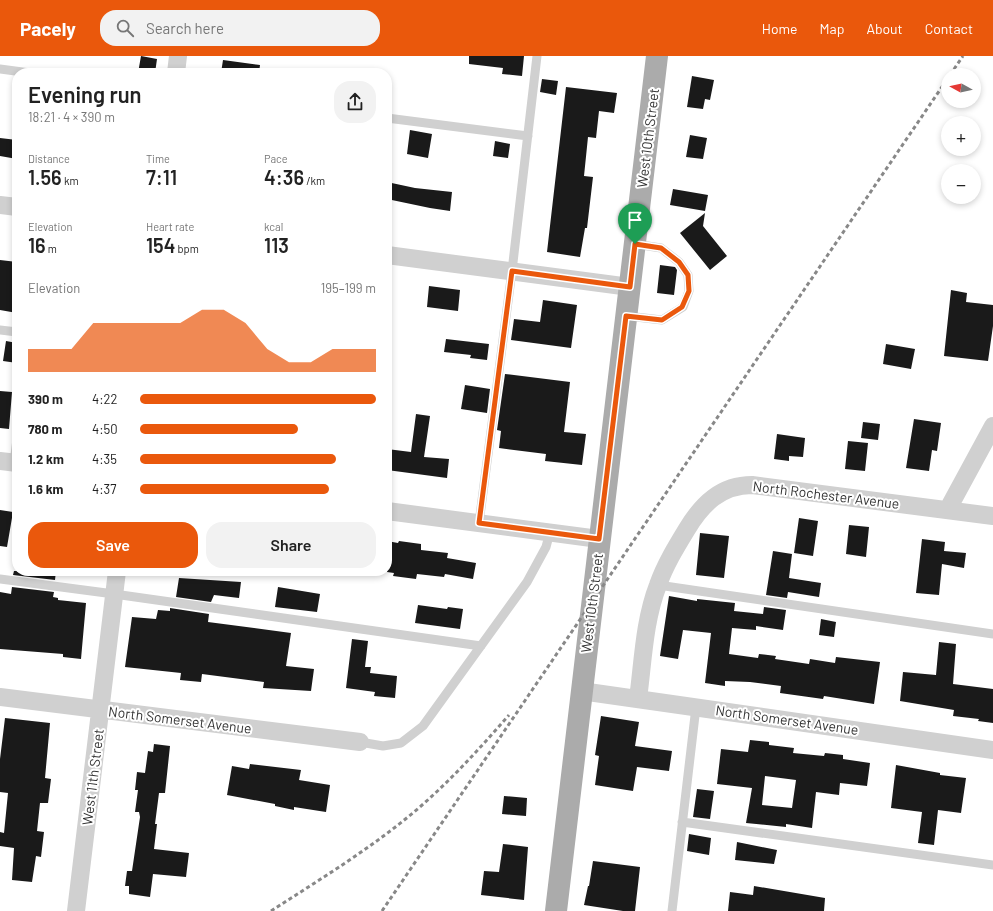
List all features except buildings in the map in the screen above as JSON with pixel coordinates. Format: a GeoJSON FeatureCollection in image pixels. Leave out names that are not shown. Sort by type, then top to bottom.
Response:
{"type":"FeatureCollection","features":[{"type":"Feature","properties":{"kind":"main road","name":"West 10th Street"},"geometry":{"type":"LineString","coordinates":[[556,911],[657,56]]}},
{"type":"Feature","properties":{"kind":"street"},"geometry":{"type":"LineString","coordinates":[[177,68],[178,56]]}},
{"type":"Feature","properties":{"kind":"street"},"geometry":{"type":"LineString","coordinates":[[0,205],[12,206]]}},
{"type":"Feature","properties":{"kind":"street"},"geometry":{"type":"LineString","coordinates":[[392,256],[630,287]]}},
{"type":"Feature","properties":{"kind":"street"},"geometry":{"type":"LineString","coordinates":[[948,509],[993,426]]}},
{"type":"Feature","properties":{"kind":"street","name":"North Rochester Avenue"},"geometry":{"type":"LineString","coordinates":[[638,699],[649,616],[658,585],[678,541],[691,522],[709,500],[729,488],[752,485],[948,509],[993,516]]}},
{"type":"Feature","properties":{"kind":"street"},"geometry":{"type":"LineString","coordinates":[[392,512],[599,539]]}},
{"type":"Feature","properties":{"kind":"street","name":"West 11th Street"},"geometry":{"type":"LineString","coordinates":[[76,911],[116,576]]}},
{"type":"Feature","properties":{"kind":"street","name":"North Somerset Avenue"},"geometry":{"type":"LineString","coordinates":[[581,691],[993,750]]}},
{"type":"Feature","properties":{"kind":"street","name":"North Somerset Avenue"},"geometry":{"type":"LineString","coordinates":[[0,697],[360,742]]}},
{"type":"Feature","properties":{"kind":"lane"},"geometry":{"type":"LineString","coordinates":[[479,523],[512,271],[537,56]]}},
{"type":"Feature","properties":{"kind":"lane"},"geometry":{"type":"LineString","coordinates":[[0,69],[12,71]]}},
{"type":"Feature","properties":{"kind":"lane"},"geometry":{"type":"LineString","coordinates":[[392,119],[528,136]]}},
{"type":"Feature","properties":{"kind":"lane"},"geometry":{"type":"LineString","coordinates":[[626,316],[662,320],[682,307],[689,291],[688,275],[679,262],[661,248],[635,244]]}},
{"type":"Feature","properties":{"kind":"lane"},"geometry":{"type":"LineString","coordinates":[[0,330],[12,331]]}},
{"type":"Feature","properties":{"kind":"lane"},"geometry":{"type":"LineString","coordinates":[[360,742],[384,746],[400,744],[423,726],[527,582],[546,547],[550,532]]}},
{"type":"Feature","properties":{"kind":"lane"},"geometry":{"type":"LineString","coordinates":[[0,579],[481,646]]}},
{"type":"Feature","properties":{"kind":"lane"},"geometry":{"type":"LineString","coordinates":[[658,585],[993,634]]}},
{"type":"Feature","properties":{"kind":"lane"},"geometry":{"type":"LineString","coordinates":[[672,911],[696,707]]}},
{"type":"Feature","properties":{"kind":"lane"},"geometry":{"type":"LineString","coordinates":[[682,822],[993,865]]}},
{"type":"Feature","properties":{"kind":"railway"},"geometry":{"type":"LineString","coordinates":[[955,68],[963,56]]}},
{"type":"Feature","properties":{"kind":"railway"},"geometry":{"type":"LineString","coordinates":[[382,911],[941,88]]}},
{"type":"Feature","properties":{"kind":"railway"},"geometry":{"type":"LineString","coordinates":[[271,911],[348,861],[403,821],[456,773],[509,715]]}},
{"type":"Feature","properties":{"kind":"route"},"geometry":{"type":"LineString","coordinates":[[635,244],[661,248],[679,262],[688,275],[689,291],[682,307],[662,320],[626,316],[609,469],[599,539],[479,523],[512,271],[630,287],[635,244]]}}]}
